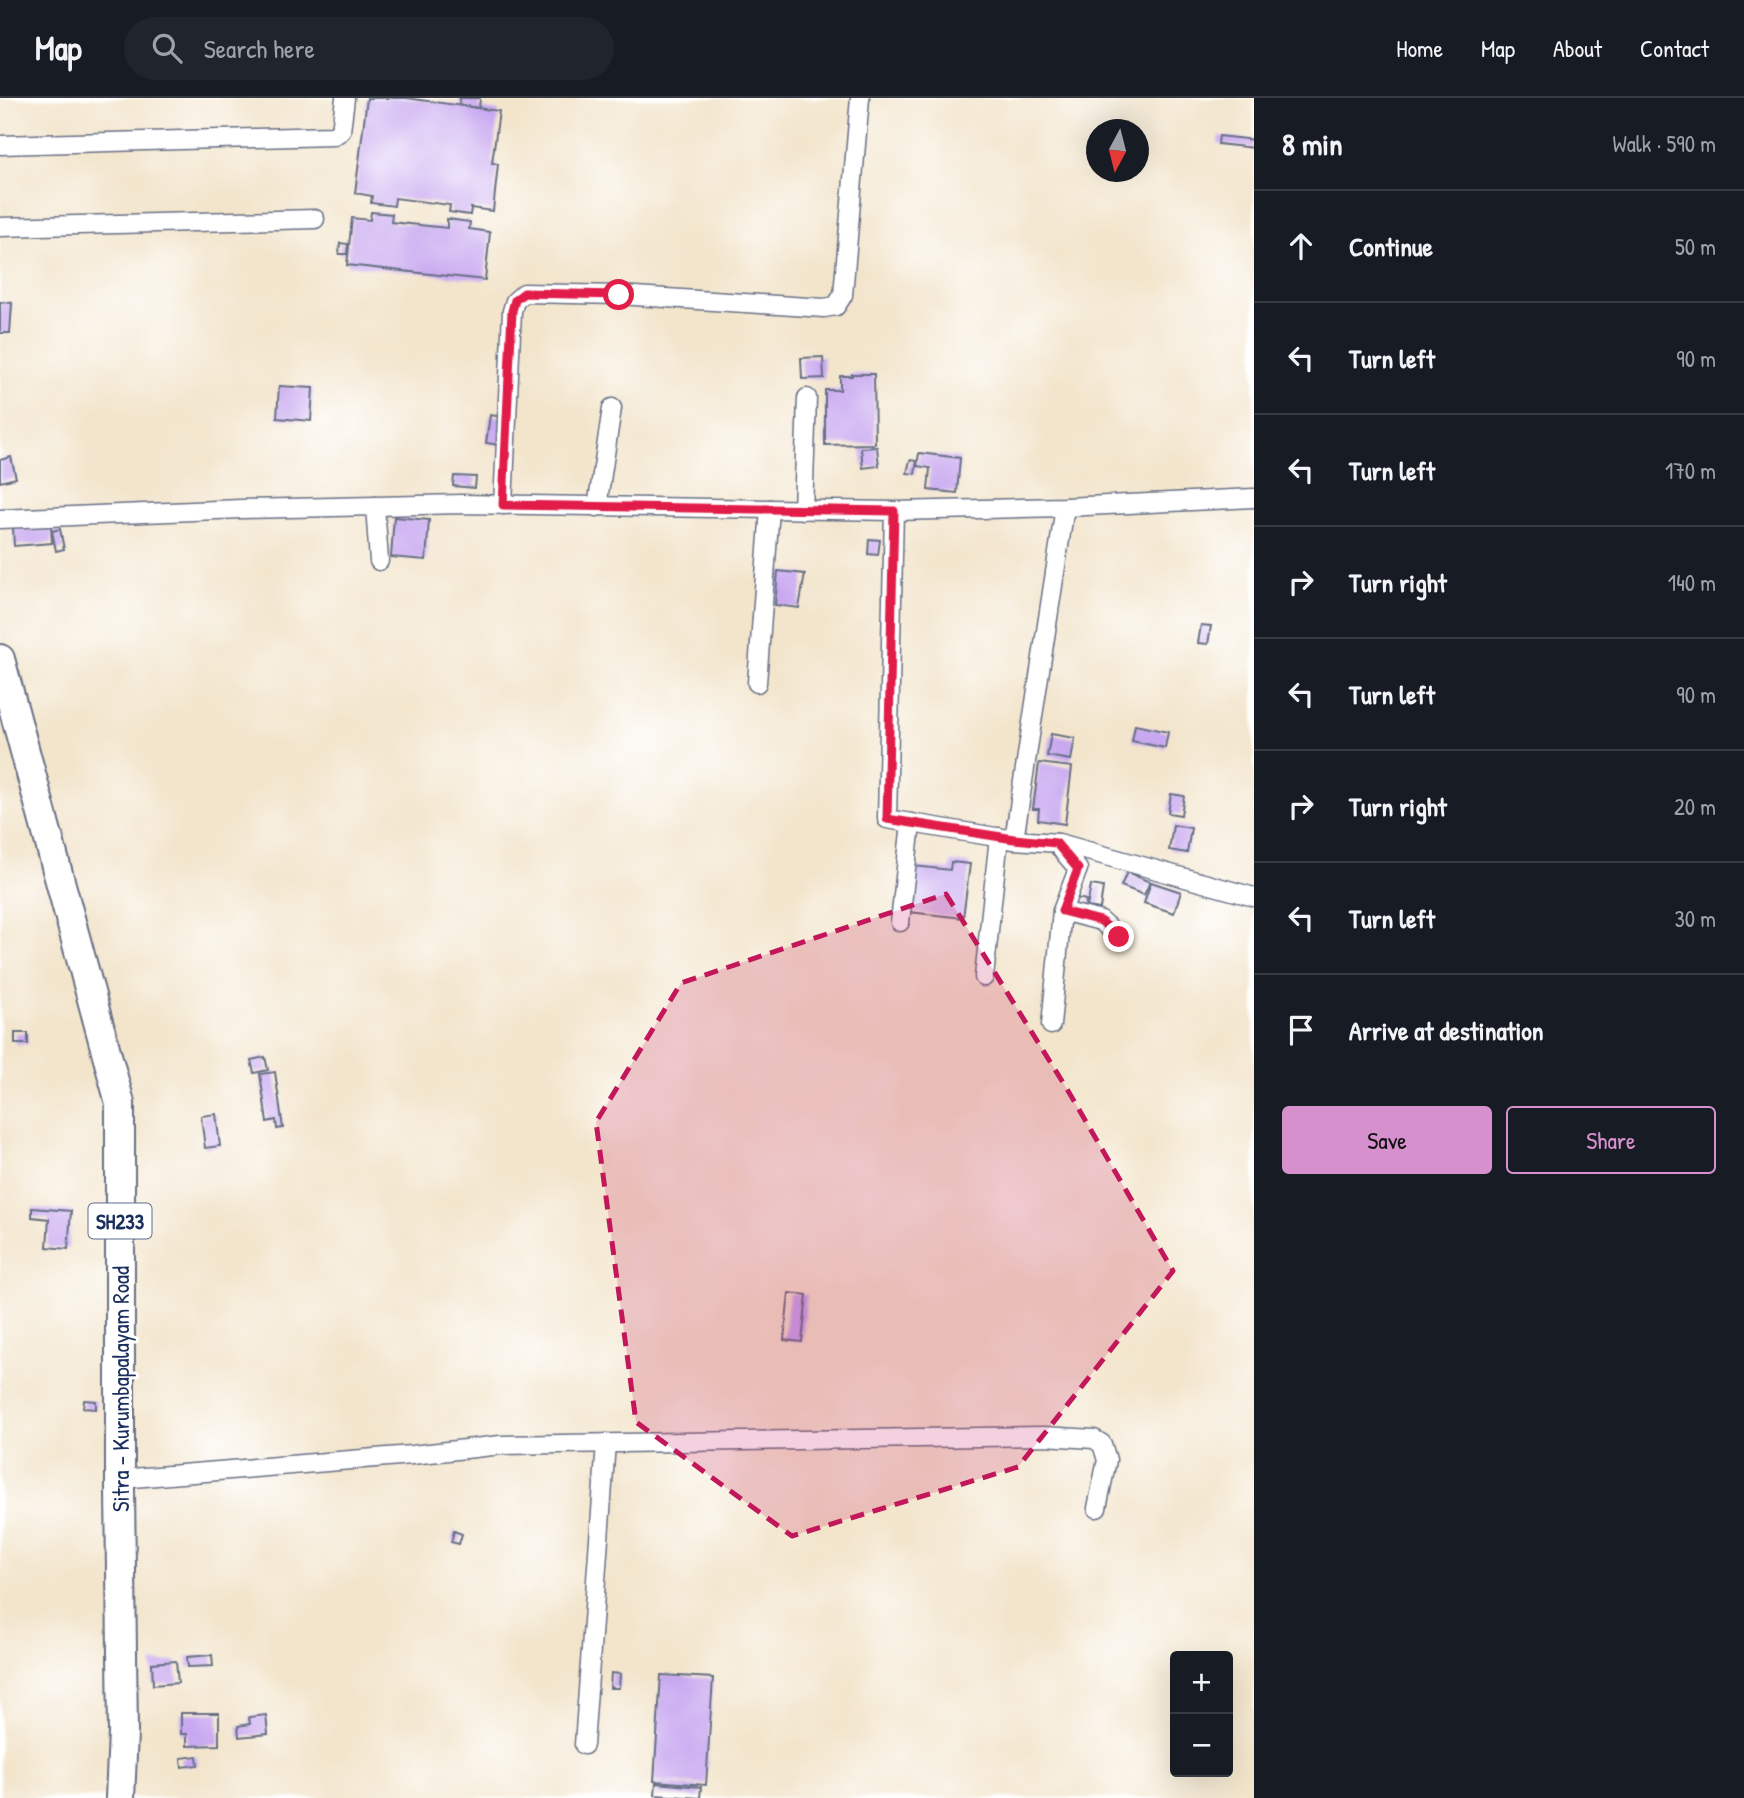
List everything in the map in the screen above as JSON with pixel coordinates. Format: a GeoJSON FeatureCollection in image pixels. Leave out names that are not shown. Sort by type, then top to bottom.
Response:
{"type":"FeatureCollection","features":[{"type":"Feature","properties":{"kind":"main road","name":"Sitra - Kurumbapalayam Road"},"geometry":{"type":"LineString","coordinates":[[0,659],[120,1103],[120,1798]]}},
{"type":"Feature","properties":{"kind":"street"},"geometry":{"type":"LineString","coordinates":[[0,145],[333,136],[341,131],[345,98]]}},
{"type":"Feature","properties":{"kind":"street"},"geometry":{"type":"LineString","coordinates":[[503,505],[512,311],[515,300],[524,293],[619,295],[824,308],[836,306],[843,295],[860,98]]}},
{"type":"Feature","properties":{"kind":"street"},"geometry":{"type":"LineString","coordinates":[[0,227],[315,219]]}},
{"type":"Feature","properties":{"kind":"street"},"geometry":{"type":"LineString","coordinates":[[803,510],[807,398]]}},
{"type":"Feature","properties":{"kind":"street"},"geometry":{"type":"LineString","coordinates":[[597,507],[612,408]]}},
{"type":"Feature","properties":{"kind":"street"},"geometry":{"type":"LineString","coordinates":[[0,519],[374,506],[503,505],[894,511],[1065,507],[1254,498]]}},
{"type":"Feature","properties":{"kind":"street"},"geometry":{"type":"LineString","coordinates":[[374,506],[379,561]]}},
{"type":"Feature","properties":{"kind":"street"},"geometry":{"type":"LineString","coordinates":[[984,977],[1065,507]]}},
{"type":"Feature","properties":{"kind":"street"},"geometry":{"type":"LineString","coordinates":[[757,682],[770,509]]}},
{"type":"Feature","properties":{"kind":"street"},"geometry":{"type":"LineString","coordinates":[[894,511],[887,819],[1056,843],[1254,897]]}},
{"type":"Feature","properties":{"kind":"street"},"geometry":{"type":"LineString","coordinates":[[900,922],[911,823]]}},
{"type":"Feature","properties":{"kind":"street"},"geometry":{"type":"LineString","coordinates":[[1051,1026],[1062,911],[1078,869],[1056,843]]}},
{"type":"Feature","properties":{"kind":"street"},"geometry":{"type":"LineString","coordinates":[[1062,911],[1101,921],[1119,937]]}},
{"type":"Feature","properties":{"kind":"street"},"geometry":{"type":"LineString","coordinates":[[120,1479],[501,1445],[1044,1436],[1094,1439],[1102,1444],[1107,1460],[1097,1508]]}},
{"type":"Feature","properties":{"kind":"street"},"geometry":{"type":"LineString","coordinates":[[584,1745],[606,1444]]}},
{"type":"Feature","properties":{"kind":"highlighted area"},"geometry":{"type":"Polygon","coordinates":[[[946,894],[1067,1089],[1173,1271],[1018,1467],[792,1536],[636,1422],[596,1122],[681,983],[946,894]]]}},
{"type":"Feature","properties":{"kind":"building"},"geometry":{"type":"Polygon","coordinates":[[[367,98],[406,98],[499,111],[492,163],[498,164],[493,211],[471,208],[470,215],[449,212],[450,205],[395,198],[394,206],[371,203],[372,196],[355,193],[367,98]]]}},
{"type":"Feature","properties":{"kind":"building"},"geometry":{"type":"Polygon","coordinates":[[[460,98],[480,98],[479,108],[459,105],[460,98]]]}},
{"type":"Feature","properties":{"kind":"building"},"geometry":{"type":"Polygon","coordinates":[[[1219,136],[1254,140],[1254,148],[1218,144],[1219,136]]]}},
{"type":"Feature","properties":{"kind":"building"},"geometry":{"type":"Polygon","coordinates":[[[371,212],[392,214],[391,222],[447,228],[447,219],[470,222],[469,229],[490,232],[485,280],[347,265],[352,218],[370,220],[371,212]]]}},
{"type":"Feature","properties":{"kind":"building"},"geometry":{"type":"Polygon","coordinates":[[[340,243],[348,244],[347,254],[339,254],[340,243]]]}},
{"type":"Feature","properties":{"kind":"building"},"geometry":{"type":"Polygon","coordinates":[[[0,302],[12,303],[10,333],[0,333],[0,302]]]}},
{"type":"Feature","properties":{"kind":"building"},"geometry":{"type":"Polygon","coordinates":[[[823,357],[824,378],[802,379],[801,358],[823,357]]]}},
{"type":"Feature","properties":{"kind":"building"},"geometry":{"type":"Polygon","coordinates":[[[874,374],[875,444],[825,445],[825,390],[840,390],[840,376],[874,374]]]}},
{"type":"Feature","properties":{"kind":"building"},"geometry":{"type":"Polygon","coordinates":[[[279,386],[313,388],[311,421],[277,418],[279,386]]]}},
{"type":"Feature","properties":{"kind":"building"},"geometry":{"type":"Polygon","coordinates":[[[490,415],[504,417],[500,445],[486,443],[490,415]]]}},
{"type":"Feature","properties":{"kind":"building"},"geometry":{"type":"Polygon","coordinates":[[[877,447],[879,466],[863,468],[861,448],[877,447]]]}},
{"type":"Feature","properties":{"kind":"building"},"geometry":{"type":"Polygon","coordinates":[[[919,453],[960,458],[957,493],[928,490],[930,468],[917,466],[919,453]]]}},
{"type":"Feature","properties":{"kind":"building"},"geometry":{"type":"Polygon","coordinates":[[[11,457],[16,478],[0,482],[0,460],[11,457]]]}},
{"type":"Feature","properties":{"kind":"building"},"geometry":{"type":"Polygon","coordinates":[[[910,460],[917,461],[915,474],[907,473],[910,460]]]}},
{"type":"Feature","properties":{"kind":"building"},"geometry":{"type":"Polygon","coordinates":[[[454,476],[476,477],[475,488],[453,486],[454,476]]]}},
{"type":"Feature","properties":{"kind":"building"},"geometry":{"type":"Polygon","coordinates":[[[394,517],[429,520],[426,560],[391,557],[394,517]]]}},
{"type":"Feature","properties":{"kind":"building"},"geometry":{"type":"Polygon","coordinates":[[[51,524],[52,543],[14,546],[13,527],[51,524]]]}},
{"type":"Feature","properties":{"kind":"building"},"geometry":{"type":"Polygon","coordinates":[[[60,529],[64,549],[56,551],[52,531],[60,529]]]}},
{"type":"Feature","properties":{"kind":"building"},"geometry":{"type":"Polygon","coordinates":[[[869,539],[880,540],[878,555],[868,554],[869,539]]]}},
{"type":"Feature","properties":{"kind":"building"},"geometry":{"type":"Polygon","coordinates":[[[778,571],[805,574],[799,608],[775,605],[778,571]]]}},
{"type":"Feature","properties":{"kind":"building"},"geometry":{"type":"Polygon","coordinates":[[[1201,625],[1211,626],[1208,644],[1198,643],[1201,625]]]}},
{"type":"Feature","properties":{"kind":"building"},"geometry":{"type":"Polygon","coordinates":[[[1135,725],[1168,732],[1165,748],[1132,741],[1135,725]]]}},
{"type":"Feature","properties":{"kind":"building"},"geometry":{"type":"Polygon","coordinates":[[[1051,734],[1075,738],[1071,760],[1047,756],[1051,734]]]}},
{"type":"Feature","properties":{"kind":"building"},"geometry":{"type":"Polygon","coordinates":[[[1039,763],[1072,767],[1065,824],[1038,820],[1039,809],[1033,809],[1039,763]]]}},
{"type":"Feature","properties":{"kind":"building"},"geometry":{"type":"Polygon","coordinates":[[[1171,794],[1184,796],[1181,815],[1168,813],[1171,794]]]}},
{"type":"Feature","properties":{"kind":"building"},"geometry":{"type":"Polygon","coordinates":[[[1173,825],[1191,828],[1187,853],[1169,850],[1173,825]]]}},
{"type":"Feature","properties":{"kind":"building"},"geometry":{"type":"Polygon","coordinates":[[[951,862],[970,864],[963,918],[909,912],[914,866],[950,870],[951,862]]]}},
{"type":"Feature","properties":{"kind":"building"},"geometry":{"type":"Polygon","coordinates":[[[1127,872],[1150,882],[1144,895],[1121,886],[1127,872]]]}},
{"type":"Feature","properties":{"kind":"building"},"geometry":{"type":"Polygon","coordinates":[[[1151,882],[1181,892],[1174,913],[1144,903],[1151,882]]]}},
{"type":"Feature","properties":{"kind":"building"},"geometry":{"type":"Polygon","coordinates":[[[1091,885],[1103,887],[1100,909],[1087,907],[1091,885]]]}},
{"type":"Feature","properties":{"kind":"building"},"geometry":{"type":"Polygon","coordinates":[[[1072,897],[1086,900],[1085,907],[1071,905],[1072,897]]]}},
{"type":"Feature","properties":{"kind":"building"},"geometry":{"type":"Polygon","coordinates":[[[15,1033],[28,1033],[28,1044],[15,1044],[15,1033]]]}},
{"type":"Feature","properties":{"kind":"building"},"geometry":{"type":"Polygon","coordinates":[[[265,1057],[268,1070],[254,1073],[251,1060],[265,1057]]]}},
{"type":"Feature","properties":{"kind":"building"},"geometry":{"type":"Polygon","coordinates":[[[275,1072],[283,1128],[277,1129],[276,1120],[267,1122],[260,1074],[275,1072]]]}},
{"type":"Feature","properties":{"kind":"building"},"geometry":{"type":"Polygon","coordinates":[[[216,1114],[220,1146],[205,1148],[201,1116],[216,1114]]]}},
{"type":"Feature","properties":{"kind":"building"},"geometry":{"type":"Polygon","coordinates":[[[32,1208],[71,1211],[68,1249],[47,1247],[49,1219],[32,1217],[32,1208]]]}},
{"type":"Feature","properties":{"kind":"building"},"geometry":{"type":"Polygon","coordinates":[[[789,1293],[807,1295],[802,1342],[784,1340],[789,1293]]]}},
{"type":"Feature","properties":{"kind":"building"},"geometry":{"type":"Polygon","coordinates":[[[84,1400],[96,1401],[96,1409],[83,1408],[84,1400]]]}},
{"type":"Feature","properties":{"kind":"building"},"geometry":{"type":"Polygon","coordinates":[[[454,1531],[462,1534],[459,1544],[451,1542],[454,1531]]]}},
{"type":"Feature","properties":{"kind":"building"},"geometry":{"type":"Polygon","coordinates":[[[212,1655],[213,1666],[188,1667],[187,1657],[212,1655]]]}},
{"type":"Feature","properties":{"kind":"building"},"geometry":{"type":"Polygon","coordinates":[[[176,1661],[178,1683],[153,1685],[152,1663],[176,1661]]]}},
{"type":"Feature","properties":{"kind":"building"},"geometry":{"type":"Polygon","coordinates":[[[611,1673],[620,1674],[619,1688],[610,1688],[611,1673]]]}},
{"type":"Feature","properties":{"kind":"building"},"geometry":{"type":"Polygon","coordinates":[[[661,1675],[713,1678],[706,1785],[654,1781],[661,1675]]]}},
{"type":"Feature","properties":{"kind":"building"},"geometry":{"type":"Polygon","coordinates":[[[181,1713],[219,1713],[219,1745],[187,1746],[187,1734],[181,1734],[181,1713]]]}},
{"type":"Feature","properties":{"kind":"building"},"geometry":{"type":"Polygon","coordinates":[[[266,1715],[268,1734],[239,1737],[238,1726],[250,1724],[249,1717],[266,1715]]]}},
{"type":"Feature","properties":{"kind":"building"},"geometry":{"type":"Polygon","coordinates":[[[197,1756],[198,1765],[182,1767],[181,1758],[197,1756]]]}},
{"type":"Feature","properties":{"kind":"building"},"geometry":{"type":"Polygon","coordinates":[[[656,1783],[701,1787],[700,1798],[655,1795],[656,1783]]]}},
{"type":"Feature","properties":{"kind":"route"},"geometry":{"type":"LineString","coordinates":[[619,295],[524,293],[515,300],[512,311],[503,505],[894,511],[887,819],[1056,843],[1078,869],[1062,911],[1101,921],[1119,937]]}}]}
